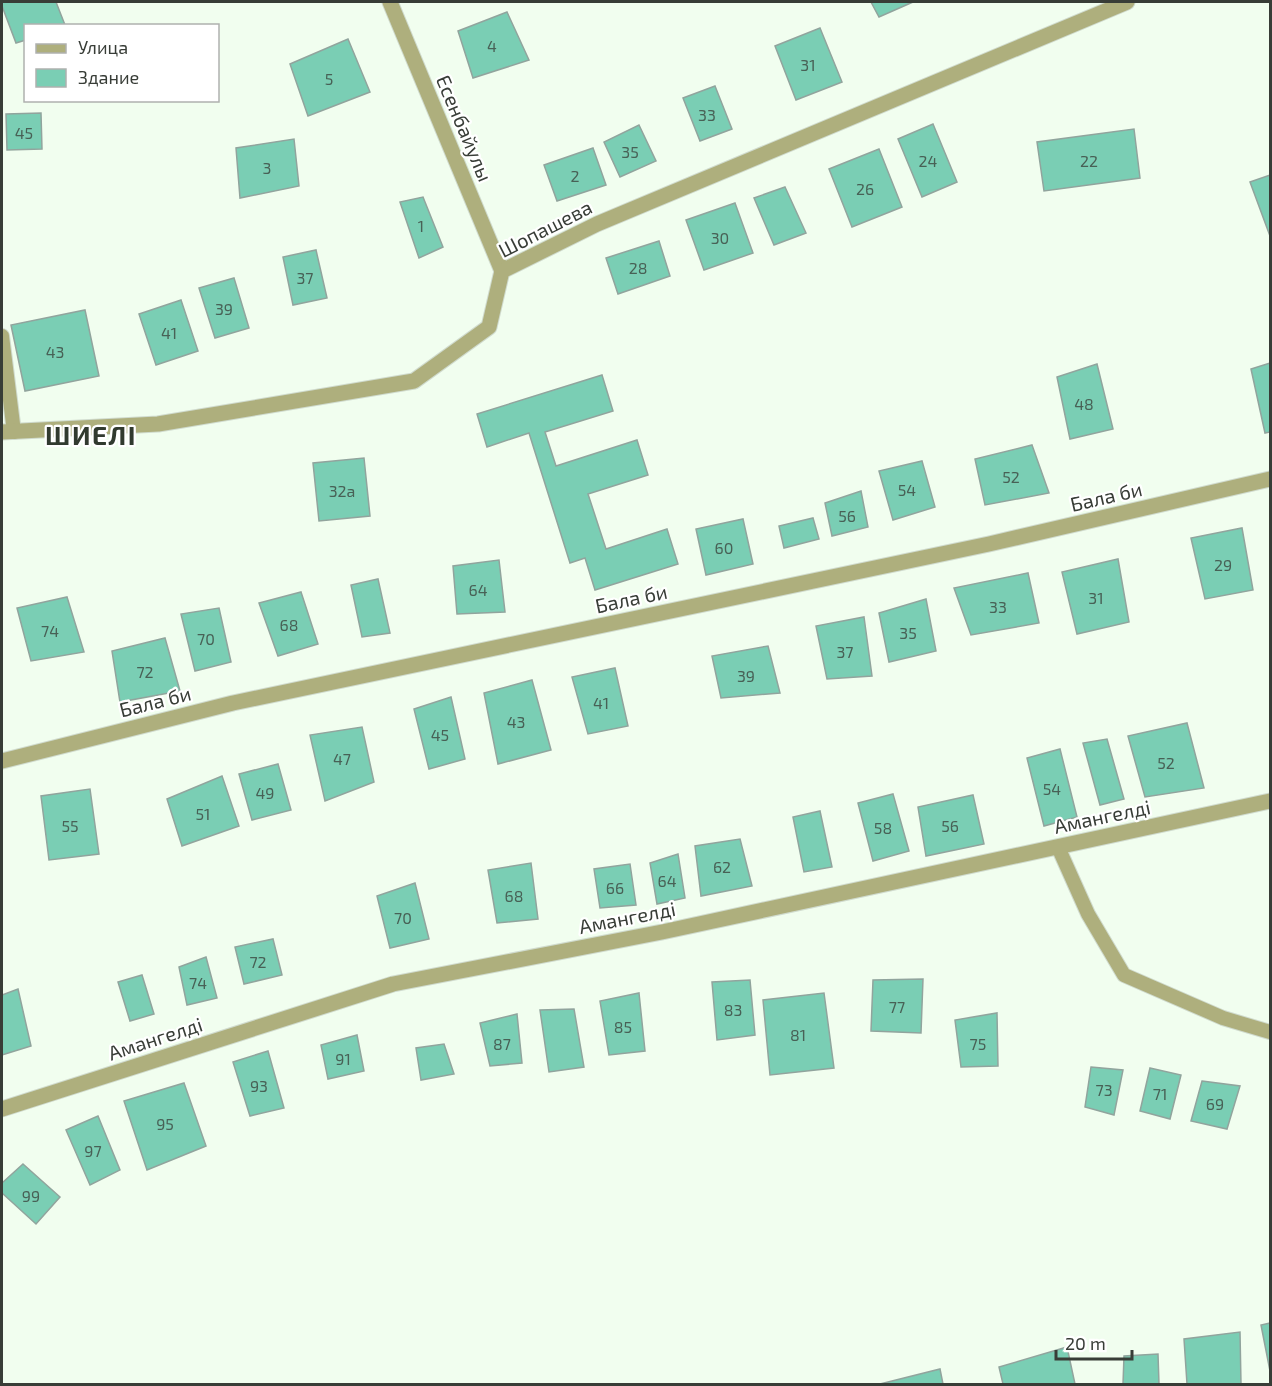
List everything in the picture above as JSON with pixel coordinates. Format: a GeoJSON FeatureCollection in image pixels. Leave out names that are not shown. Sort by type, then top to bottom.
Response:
{"type":"FeatureCollection","features":[{"type":"Feature","properties":{"kind":"street","name":"Есенбайулы"},"geometry":{"type":"LineString","coordinates":[[390,2],[502,271]]}},
{"type":"Feature","properties":{"kind":"street","name":"Шопашева"},"geometry":{"type":"LineString","coordinates":[[8,432],[158,424],[414,381],[489,327],[502,271],[597,224],[1127,2]]}},
{"type":"Feature","properties":{"kind":"street","name":"Бала би"},"geometry":{"type":"LineString","coordinates":[[2,761],[233,703],[989,544],[1270,479]]}},
{"type":"Feature","properties":{"kind":"street","name":"Амангелді"},"geometry":{"type":"LineString","coordinates":[[2,1109],[393,984],[662,932],[1270,801]]}},
{"type":"Feature","properties":{"kind":"lane"},"geometry":{"type":"LineString","coordinates":[[2,336],[8,432]]}},
{"type":"Feature","properties":{"kind":"lane"},"geometry":{"type":"LineString","coordinates":[[1058,847],[1088,914],[1125,975],[1223,1018],[1270,1032]]}},
{"type":"Feature","properties":{"kind":"building"},"geometry":{"type":"Polygon","coordinates":[[[2,2],[56,2],[65,24],[24,24],[24,41],[16,43],[2,2]]]}},
{"type":"Feature","properties":{"kind":"building"},"geometry":{"type":"Polygon","coordinates":[[[871,2],[913,2],[879,17],[871,2]]]}},
{"type":"Feature","properties":{"kind":"building"},"geometry":{"type":"Polygon","coordinates":[[[507,12],[529,60],[473,78],[458,31],[507,12]]]}},
{"type":"Feature","properties":{"kind":"building"},"geometry":{"type":"Polygon","coordinates":[[[820,28],[842,82],[796,100],[775,46],[820,28]]]}},
{"type":"Feature","properties":{"kind":"building"},"geometry":{"type":"Polygon","coordinates":[[[348,39],[370,92],[308,116],[290,64],[348,39]]]}},
{"type":"Feature","properties":{"kind":"building"},"geometry":{"type":"Polygon","coordinates":[[[715,86],[732,129],[700,141],[683,98],[715,86]]]}},
{"type":"Feature","properties":{"kind":"building"},"geometry":{"type":"Polygon","coordinates":[[[41,113],[42,149],[7,150],[6,114],[41,113]]]}},
{"type":"Feature","properties":{"kind":"building"},"geometry":{"type":"Polygon","coordinates":[[[933,124],[957,182],[922,197],[898,139],[933,124]]]}},
{"type":"Feature","properties":{"kind":"building"},"geometry":{"type":"Polygon","coordinates":[[[639,125],[656,161],[620,177],[604,142],[639,125]]]}},
{"type":"Feature","properties":{"kind":"building"},"geometry":{"type":"Polygon","coordinates":[[[1134,129],[1140,178],[1044,191],[1037,142],[1134,129]]]}},
{"type":"Feature","properties":{"kind":"building"},"geometry":{"type":"Polygon","coordinates":[[[294,139],[299,186],[240,198],[236,148],[294,139]]]}},
{"type":"Feature","properties":{"kind":"building"},"geometry":{"type":"Polygon","coordinates":[[[593,148],[606,185],[557,201],[544,165],[593,148]]]}},
{"type":"Feature","properties":{"kind":"building"},"geometry":{"type":"Polygon","coordinates":[[[879,149],[902,207],[852,227],[829,169],[879,149]]]}},
{"type":"Feature","properties":{"kind":"building"},"geometry":{"type":"Polygon","coordinates":[[[1270,175],[1270,236],[1250,182],[1270,175]]]}},
{"type":"Feature","properties":{"kind":"building"},"geometry":{"type":"Polygon","coordinates":[[[785,187],[806,233],[774,245],[754,198],[785,187]]]}},
{"type":"Feature","properties":{"kind":"building"},"geometry":{"type":"Polygon","coordinates":[[[423,197],[443,247],[419,258],[400,202],[423,197]]]}},
{"type":"Feature","properties":{"kind":"building"},"geometry":{"type":"Polygon","coordinates":[[[735,203],[753,253],[704,270],[686,220],[735,203]]]}},
{"type":"Feature","properties":{"kind":"building"},"geometry":{"type":"Polygon","coordinates":[[[659,241],[670,276],[618,294],[606,258],[659,241]]]}},
{"type":"Feature","properties":{"kind":"building"},"geometry":{"type":"Polygon","coordinates":[[[316,250],[327,298],[293,305],[283,257],[316,250]]]}},
{"type":"Feature","properties":{"kind":"building"},"geometry":{"type":"Polygon","coordinates":[[[234,278],[249,328],[215,338],[199,288],[234,278]]]}},
{"type":"Feature","properties":{"kind":"building"},"geometry":{"type":"Polygon","coordinates":[[[181,300],[198,351],[156,365],[139,314],[181,300]]]}},
{"type":"Feature","properties":{"kind":"building"},"geometry":{"type":"Polygon","coordinates":[[[85,310],[99,376],[25,391],[11,325],[85,310]]]}},
{"type":"Feature","properties":{"kind":"building"},"geometry":{"type":"Polygon","coordinates":[[[1270,363],[1270,432],[1265,433],[1251,369],[1270,363]]]}},
{"type":"Feature","properties":{"kind":"building"},"geometry":{"type":"Polygon","coordinates":[[[1097,364],[1113,429],[1070,439],[1057,377],[1097,364]]]}},
{"type":"Feature","properties":{"kind":"building"},"geometry":{"type":"Polygon","coordinates":[[[602,375],[613,411],[545,432],[556,466],[637,440],[648,475],[588,494],[606,549],[667,529],[678,564],[595,590],[585,558],[570,563],[529,433],[487,447],[477,414],[602,375]]]}},
{"type":"Feature","properties":{"kind":"building"},"geometry":{"type":"Polygon","coordinates":[[[1032,445],[1049,493],[985,505],[975,459],[1032,445]]]}},
{"type":"Feature","properties":{"kind":"building"},"geometry":{"type":"Polygon","coordinates":[[[364,458],[370,516],[319,521],[313,463],[364,458]]]}},
{"type":"Feature","properties":{"kind":"building"},"geometry":{"type":"Polygon","coordinates":[[[922,461],[935,507],[893,520],[879,471],[922,461]]]}},
{"type":"Feature","properties":{"kind":"building"},"geometry":{"type":"Polygon","coordinates":[[[861,491],[868,527],[832,536],[825,503],[861,491]]]}},
{"type":"Feature","properties":{"kind":"building"},"geometry":{"type":"Polygon","coordinates":[[[813,518],[819,539],[784,548],[779,526],[813,518]]]}},
{"type":"Feature","properties":{"kind":"building"},"geometry":{"type":"Polygon","coordinates":[[[743,519],[753,564],[706,575],[696,529],[743,519]]]}},
{"type":"Feature","properties":{"kind":"building"},"geometry":{"type":"Polygon","coordinates":[[[1242,528],[1253,590],[1205,599],[1191,538],[1242,528]]]}},
{"type":"Feature","properties":{"kind":"building"},"geometry":{"type":"Polygon","coordinates":[[[1118,559],[1129,622],[1077,634],[1062,572],[1118,559]]]}},
{"type":"Feature","properties":{"kind":"building"},"geometry":{"type":"Polygon","coordinates":[[[499,560],[505,612],[457,614],[453,566],[499,560]]]}},
{"type":"Feature","properties":{"kind":"building"},"geometry":{"type":"Polygon","coordinates":[[[1028,573],[1039,623],[971,635],[954,588],[1028,573]]]}},
{"type":"Feature","properties":{"kind":"building"},"geometry":{"type":"Polygon","coordinates":[[[378,579],[390,633],[362,637],[351,585],[378,579]]]}},
{"type":"Feature","properties":{"kind":"building"},"geometry":{"type":"Polygon","coordinates":[[[301,592],[318,644],[278,656],[259,603],[301,592]]]}},
{"type":"Feature","properties":{"kind":"building"},"geometry":{"type":"Polygon","coordinates":[[[67,597],[84,652],[31,661],[17,608],[67,597]]]}},
{"type":"Feature","properties":{"kind":"building"},"geometry":{"type":"Polygon","coordinates":[[[926,599],[936,651],[889,662],[879,613],[926,599]]]}},
{"type":"Feature","properties":{"kind":"building"},"geometry":{"type":"Polygon","coordinates":[[[219,608],[231,662],[195,671],[181,614],[219,608]]]}},
{"type":"Feature","properties":{"kind":"building"},"geometry":{"type":"Polygon","coordinates":[[[864,617],[872,676],[827,679],[816,626],[864,617]]]}},
{"type":"Feature","properties":{"kind":"building"},"geometry":{"type":"Polygon","coordinates":[[[165,638],[180,691],[120,702],[112,651],[165,638]]]}},
{"type":"Feature","properties":{"kind":"building"},"geometry":{"type":"Polygon","coordinates":[[[768,646],[780,693],[721,698],[712,656],[768,646]]]}},
{"type":"Feature","properties":{"kind":"building"},"geometry":{"type":"Polygon","coordinates":[[[615,668],[628,726],[588,734],[572,677],[615,668]]]}},
{"type":"Feature","properties":{"kind":"building"},"geometry":{"type":"Polygon","coordinates":[[[532,680],[551,750],[498,764],[484,693],[532,680]]]}},
{"type":"Feature","properties":{"kind":"building"},"geometry":{"type":"Polygon","coordinates":[[[451,697],[465,759],[429,769],[414,709],[451,697]]]}},
{"type":"Feature","properties":{"kind":"building"},"geometry":{"type":"Polygon","coordinates":[[[1187,723],[1204,788],[1145,797],[1128,736],[1187,723]]]}},
{"type":"Feature","properties":{"kind":"building"},"geometry":{"type":"Polygon","coordinates":[[[362,727],[374,782],[325,801],[310,735],[362,727]]]}},
{"type":"Feature","properties":{"kind":"building"},"geometry":{"type":"Polygon","coordinates":[[[1107,739],[1124,799],[1100,805],[1083,743],[1107,739]]]}},
{"type":"Feature","properties":{"kind":"building"},"geometry":{"type":"Polygon","coordinates":[[[1060,749],[1077,817],[1044,826],[1027,758],[1060,749]]]}},
{"type":"Feature","properties":{"kind":"building"},"geometry":{"type":"Polygon","coordinates":[[[278,764],[291,810],[252,820],[239,774],[278,764]]]}},
{"type":"Feature","properties":{"kind":"building"},"geometry":{"type":"Polygon","coordinates":[[[222,776],[239,826],[182,846],[167,799],[222,776]]]}},
{"type":"Feature","properties":{"kind":"building"},"geometry":{"type":"Polygon","coordinates":[[[90,789],[99,854],[49,860],[41,796],[90,789]]]}},
{"type":"Feature","properties":{"kind":"building"},"geometry":{"type":"Polygon","coordinates":[[[893,794],[909,851],[873,861],[858,803],[893,794]]]}},
{"type":"Feature","properties":{"kind":"building"},"geometry":{"type":"Polygon","coordinates":[[[973,795],[984,844],[926,856],[918,807],[973,795]]]}},
{"type":"Feature","properties":{"kind":"building"},"geometry":{"type":"Polygon","coordinates":[[[820,811],[832,867],[804,872],[793,817],[820,811]]]}},
{"type":"Feature","properties":{"kind":"building"},"geometry":{"type":"Polygon","coordinates":[[[740,839],[752,886],[701,896],[695,846],[740,839]]]}},
{"type":"Feature","properties":{"kind":"building"},"geometry":{"type":"Polygon","coordinates":[[[678,854],[685,898],[657,904],[650,863],[678,854]]]}},
{"type":"Feature","properties":{"kind":"building"},"geometry":{"type":"Polygon","coordinates":[[[531,863],[538,919],[497,923],[488,870],[531,863]]]}},
{"type":"Feature","properties":{"kind":"building"},"geometry":{"type":"Polygon","coordinates":[[[630,864],[636,905],[600,908],[594,869],[630,864]]]}},
{"type":"Feature","properties":{"kind":"building"},"geometry":{"type":"Polygon","coordinates":[[[415,883],[429,939],[390,948],[377,896],[415,883]]]}},
{"type":"Feature","properties":{"kind":"building"},"geometry":{"type":"Polygon","coordinates":[[[273,939],[282,975],[244,984],[235,947],[273,939]]]}},
{"type":"Feature","properties":{"kind":"building"},"geometry":{"type":"Polygon","coordinates":[[[206,957],[217,998],[187,1005],[179,967],[206,957]]]}},
{"type":"Feature","properties":{"kind":"building"},"geometry":{"type":"Polygon","coordinates":[[[142,975],[154,1014],[130,1021],[118,982],[142,975]]]}},
{"type":"Feature","properties":{"kind":"building"},"geometry":{"type":"Polygon","coordinates":[[[923,979],[921,1033],[871,1031],[873,980],[923,979]]]}},
{"type":"Feature","properties":{"kind":"building"},"geometry":{"type":"Polygon","coordinates":[[[750,980],[755,1035],[717,1040],[712,982],[750,980]]]}},
{"type":"Feature","properties":{"kind":"building"},"geometry":{"type":"Polygon","coordinates":[[[18,989],[31,1046],[2,1055],[2,995],[18,989]]]}},
{"type":"Feature","properties":{"kind":"building"},"geometry":{"type":"Polygon","coordinates":[[[639,993],[645,1051],[609,1055],[600,1001],[639,993]]]}},
{"type":"Feature","properties":{"kind":"building"},"geometry":{"type":"Polygon","coordinates":[[[824,993],[834,1068],[770,1075],[763,1000],[824,993]]]}},
{"type":"Feature","properties":{"kind":"building"},"geometry":{"type":"Polygon","coordinates":[[[574,1009],[584,1067],[549,1072],[540,1010],[574,1009]]]}},
{"type":"Feature","properties":{"kind":"building"},"geometry":{"type":"Polygon","coordinates":[[[997,1013],[998,1066],[961,1067],[955,1020],[997,1013]]]}},
{"type":"Feature","properties":{"kind":"building"},"geometry":{"type":"Polygon","coordinates":[[[517,1014],[522,1063],[490,1066],[480,1023],[517,1014]]]}},
{"type":"Feature","properties":{"kind":"building"},"geometry":{"type":"Polygon","coordinates":[[[357,1035],[364,1071],[328,1079],[321,1045],[357,1035]]]}},
{"type":"Feature","properties":{"kind":"building"},"geometry":{"type":"Polygon","coordinates":[[[444,1044],[454,1074],[421,1080],[416,1048],[444,1044]]]}},
{"type":"Feature","properties":{"kind":"building"},"geometry":{"type":"Polygon","coordinates":[[[268,1051],[284,1108],[250,1116],[233,1062],[268,1051]]]}},
{"type":"Feature","properties":{"kind":"building"},"geometry":{"type":"Polygon","coordinates":[[[1091,1067],[1123,1070],[1114,1115],[1085,1107],[1091,1067]]]}},
{"type":"Feature","properties":{"kind":"building"},"geometry":{"type":"Polygon","coordinates":[[[1150,1068],[1181,1075],[1170,1119],[1140,1111],[1150,1068]]]}},
{"type":"Feature","properties":{"kind":"building"},"geometry":{"type":"Polygon","coordinates":[[[1202,1081],[1240,1086],[1227,1129],[1191,1121],[1202,1081]]]}},
{"type":"Feature","properties":{"kind":"building"},"geometry":{"type":"Polygon","coordinates":[[[184,1083],[206,1146],[147,1170],[124,1101],[184,1083]]]}},
{"type":"Feature","properties":{"kind":"building"},"geometry":{"type":"Polygon","coordinates":[[[98,1116],[120,1170],[90,1185],[66,1130],[98,1116]]]}},
{"type":"Feature","properties":{"kind":"building"},"geometry":{"type":"Polygon","coordinates":[[[23,1164],[60,1197],[36,1224],[2,1193],[2,1183],[23,1164]]]}},
{"type":"Feature","properties":{"kind":"building"},"geometry":{"type":"Polygon","coordinates":[[[1270,1323],[1270,1371],[1261,1325],[1270,1323]]]}},
{"type":"Feature","properties":{"kind":"building"},"geometry":{"type":"Polygon","coordinates":[[[1240,1332],[1241,1384],[1187,1384],[1184,1339],[1240,1332]]]}},
{"type":"Feature","properties":{"kind":"building"},"geometry":{"type":"Polygon","coordinates":[[[1067,1347],[1075,1384],[1003,1384],[999,1367],[1067,1347]]]}},
{"type":"Feature","properties":{"kind":"building"},"geometry":{"type":"Polygon","coordinates":[[[1158,1354],[1159,1384],[1123,1384],[1124,1356],[1158,1354]]]}},
{"type":"Feature","properties":{"kind":"building"},"geometry":{"type":"Polygon","coordinates":[[[940,1369],[943,1384],[880,1384],[940,1369]]]}},
{"type":"Feature","properties":{"kind":"district","name":"ШИЕЛІ"},"geometry":{"type":"Point","coordinates":[91,434]}}]}
